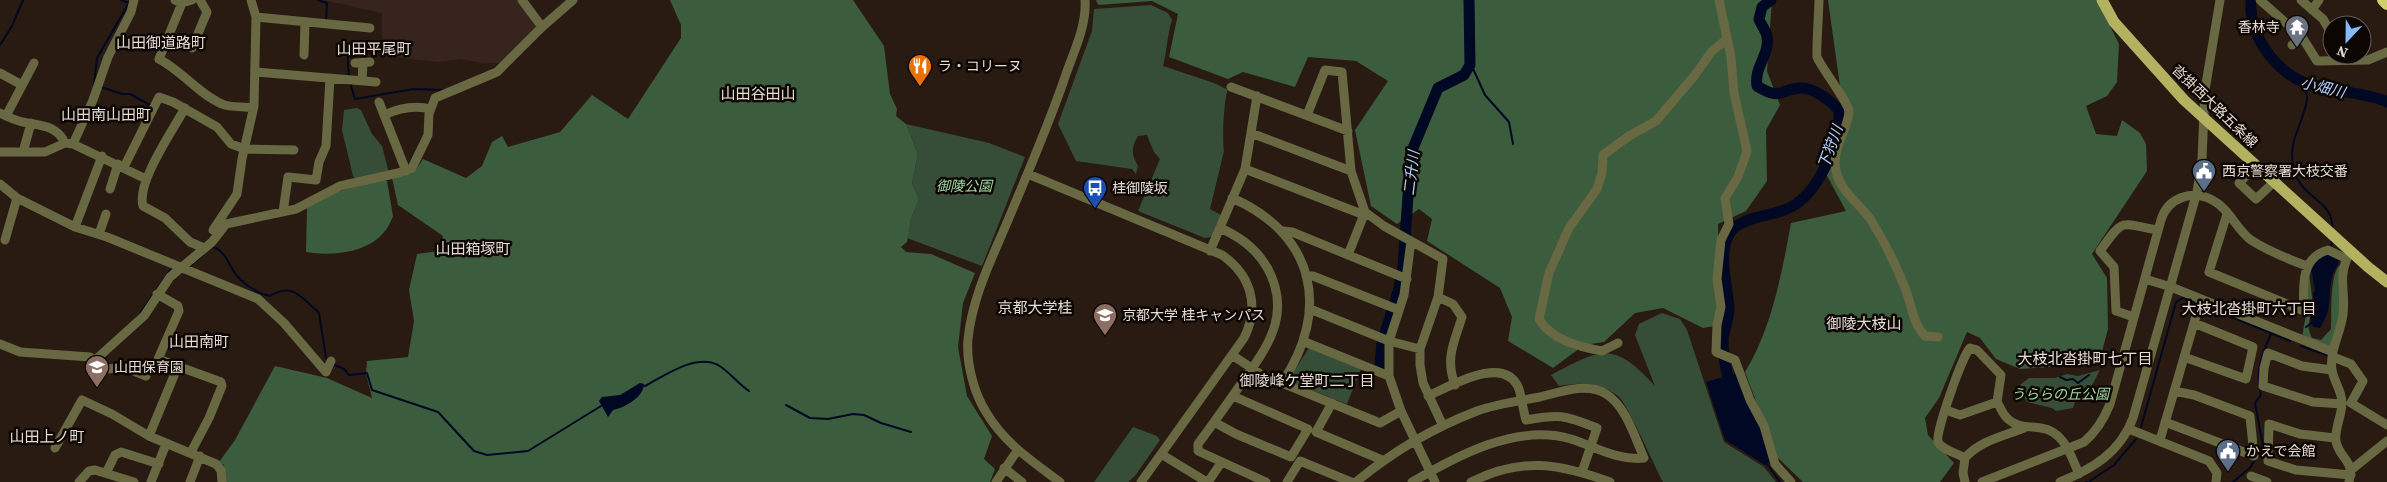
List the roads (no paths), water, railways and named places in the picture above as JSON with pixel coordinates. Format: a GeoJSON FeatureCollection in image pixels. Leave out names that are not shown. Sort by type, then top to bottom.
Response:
{"type":"FeatureCollection","features":[{"type":"Feature","properties":{"kind":"highway"},"geometry":{"type":"LineString","coordinates":[[2383,0],[2387,4]]}},
{"type":"Feature","properties":{"kind":"main road","name":"沓掛西大路五条線"},"geometry":{"type":"LineString","coordinates":[[2102,0],[2114,22],[2127,38],[2202,117],[2274,182],[2349,255],[2387,282]]}},
{"type":"Feature","properties":{"kind":"street"},"geometry":{"type":"LineString","coordinates":[[0,152],[45,152],[69,143],[93,100],[108,57],[131,12],[133,0]]}},
{"type":"Feature","properties":{"kind":"street"},"geometry":{"type":"LineString","coordinates":[[192,0],[179,2],[168,38],[159,58],[176,68],[202,91],[223,104],[253,108]]}},
{"type":"Feature","properties":{"kind":"street"},"geometry":{"type":"LineString","coordinates":[[168,38],[192,48],[207,12],[200,0]]}},
{"type":"Feature","properties":{"kind":"street"},"geometry":{"type":"LineString","coordinates":[[204,248],[237,194],[253,108],[256,72],[256,17],[251,0]]}},
{"type":"Feature","properties":{"kind":"street"},"geometry":{"type":"LineString","coordinates":[[522,0],[542,27]]}},
{"type":"Feature","properties":{"kind":"street"},"geometry":{"type":"LineString","coordinates":[[94,361],[144,316],[157,294],[181,266],[189,264],[226,224],[296,209],[340,186],[412,168],[428,136],[431,109],[435,98],[440,94],[475,83],[497,72],[542,27],[574,0]]}},
{"type":"Feature","properties":{"kind":"street"},"geometry":{"type":"LineString","coordinates":[[1060,482],[1017,451],[993,423],[978,397],[970,362],[968,341],[974,305],[1054,110],[1080,34],[1085,13],[1085,0]]}},
{"type":"Feature","properties":{"kind":"street"},"geometry":{"type":"LineString","coordinates":[[1720,0],[1726,40],[1731,57],[1734,94],[1747,151],[1740,172],[1725,198],[1728,224],[1721,240],[1717,279],[1721,307],[1717,325],[1716,352],[1735,360],[1750,400],[1764,426],[1775,464],[1791,482]]}},
{"type":"Feature","properties":{"kind":"street"},"geometry":{"type":"LineString","coordinates":[[1819,0],[1817,57],[1830,81],[1847,104],[1849,113],[1838,135],[1835,160],[1836,171],[1840,181],[1870,219],[1890,254],[1908,295],[1917,327],[1925,336],[1938,337]]}},
{"type":"Feature","properties":{"kind":"street"},"geometry":{"type":"LineString","coordinates":[[2060,482],[2079,474],[2109,456],[2129,429],[2196,196],[2202,159],[2202,117],[2208,68],[2220,0]]}},
{"type":"Feature","properties":{"kind":"street"},"geometry":{"type":"LineString","coordinates":[[2260,0],[2302,37],[2316,61],[2322,60]]}},
{"type":"Feature","properties":{"kind":"street"},"geometry":{"type":"LineString","coordinates":[[2301,0],[2322,18]]}},
{"type":"Feature","properties":{"kind":"street"},"geometry":{"type":"LineString","coordinates":[[2312,10],[2319,0]]}},
{"type":"Feature","properties":{"kind":"street"},"geometry":{"type":"LineString","coordinates":[[256,17],[370,28]]}},
{"type":"Feature","properties":{"kind":"street"},"geometry":{"type":"LineString","coordinates":[[304,55],[305,23]]}},
{"type":"Feature","properties":{"kind":"street"},"geometry":{"type":"LineString","coordinates":[[2292,45],[2302,37]]}},
{"type":"Feature","properties":{"kind":"street"},"geometry":{"type":"LineString","coordinates":[[1618,343],[1602,351],[1591,349],[1570,343],[1543,326],[1539,319],[1549,273],[1569,228],[1597,189],[1602,173],[1603,155],[1629,136],[1656,121],[1695,75],[1712,51],[1726,40]]}},
{"type":"Feature","properties":{"kind":"street"},"geometry":{"type":"LineString","coordinates":[[2372,58],[2387,52]]}},
{"type":"Feature","properties":{"kind":"street"},"geometry":{"type":"LineString","coordinates":[[362,81],[363,62]]}},
{"type":"Feature","properties":{"kind":"street"},"geometry":{"type":"LineString","coordinates":[[34,63],[3,114],[50,127],[69,143],[102,156],[146,179]]}},
{"type":"Feature","properties":{"kind":"street"},"geometry":{"type":"LineString","coordinates":[[1307,115],[1325,70],[1342,72],[1351,171],[1365,212],[1348,255]]}},
{"type":"Feature","properties":{"kind":"street"},"geometry":{"type":"LineString","coordinates":[[256,72],[376,82]]}},
{"type":"Feature","properties":{"kind":"street"},"geometry":{"type":"LineString","coordinates":[[0,73],[22,85]]}},
{"type":"Feature","properties":{"kind":"street"},"geometry":{"type":"LineString","coordinates":[[283,212],[288,177],[316,180],[319,162],[326,146],[330,78]]}},
{"type":"Feature","properties":{"kind":"street"},"geometry":{"type":"LineString","coordinates":[[1231,86],[1348,131]]}},
{"type":"Feature","properties":{"kind":"street"},"geometry":{"type":"LineString","coordinates":[[1210,251],[1245,169],[1257,96]]}},
{"type":"Feature","properties":{"kind":"street"},"geometry":{"type":"LineString","coordinates":[[110,189],[159,98],[185,108],[217,127],[231,144],[245,149],[294,150]]}},
{"type":"Feature","properties":{"kind":"street"},"geometry":{"type":"LineString","coordinates":[[379,102],[406,171]]}},
{"type":"Feature","properties":{"kind":"street"},"geometry":{"type":"LineString","coordinates":[[185,108],[146,179],[140,198],[143,206],[165,218],[190,242],[204,248]]}},
{"type":"Feature","properties":{"kind":"street"},"geometry":{"type":"LineString","coordinates":[[384,115],[407,108],[431,109]]}},
{"type":"Feature","properties":{"kind":"street"},"geometry":{"type":"LineString","coordinates":[[23,152],[31,123]]}},
{"type":"Feature","properties":{"kind":"street"},"geometry":{"type":"LineString","coordinates":[[1251,133],[1351,171]]}},
{"type":"Feature","properties":{"kind":"street"},"geometry":{"type":"LineString","coordinates":[[75,227],[102,156]]}},
{"type":"Feature","properties":{"kind":"street"},"geometry":{"type":"LineString","coordinates":[[2256,166],[2239,183],[2256,200],[2274,182]]}},
{"type":"Feature","properties":{"kind":"street"},"geometry":{"type":"LineString","coordinates":[[1245,169],[1359,212],[1365,212],[1443,259],[1438,297],[1420,349],[1420,365],[1428,396],[1443,426]]}},
{"type":"Feature","properties":{"kind":"street"},"geometry":{"type":"LineString","coordinates":[[1028,174],[1222,255],[1245,278],[1252,298],[1253,308],[1249,328],[1232,355],[1141,482]]}},
{"type":"Feature","properties":{"kind":"street"},"geometry":{"type":"LineString","coordinates":[[0,184],[17,198],[75,227],[99,234],[181,266],[258,300],[284,323],[326,372],[330,363]]}},
{"type":"Feature","properties":{"kind":"street"},"geometry":{"type":"LineString","coordinates":[[1982,482],[2084,442],[2094,434],[2104,419],[2164,210],[2170,203],[2180,197],[2196,196],[2214,201],[2250,239],[2307,266]]}},
{"type":"Feature","properties":{"kind":"street"},"geometry":{"type":"LineString","coordinates":[[5,240],[17,198]]}},
{"type":"Feature","properties":{"kind":"street"},"geometry":{"type":"LineString","coordinates":[[1232,198],[1256,208],[1283,231],[1301,262],[1306,276],[1310,309],[1305,342],[1282,383]]}},
{"type":"Feature","properties":{"kind":"street"},"geometry":{"type":"LineString","coordinates":[[99,234],[106,214]]}},
{"type":"Feature","properties":{"kind":"street"},"geometry":{"type":"LineString","coordinates":[[2227,214],[2209,272],[2304,311],[2303,283],[2307,266],[2314,256],[2328,250],[2349,255],[2341,284],[2344,302],[2343,316],[2333,354],[2332,370],[2341,391],[2342,404],[2341,419],[2335,438],[2338,450],[2349,462],[2350,476]]}},
{"type":"Feature","properties":{"kind":"street"},"geometry":{"type":"LineString","coordinates":[[2134,317],[2116,311],[2116,275],[2114,267],[2100,251],[2117,228],[2127,223],[2158,230]]}},
{"type":"Feature","properties":{"kind":"street"},"geometry":{"type":"LineString","coordinates":[[1220,228],[1238,237],[1255,250],[1264,261],[1275,284],[1277,321],[1270,342],[1198,444],[1198,451],[1266,482]]}},
{"type":"Feature","properties":{"kind":"street"},"geometry":{"type":"LineString","coordinates":[[1283,231],[1292,232],[1407,279]]}},
{"type":"Feature","properties":{"kind":"street"},"geometry":{"type":"LineString","coordinates":[[1411,241],[1407,279],[1389,341],[1389,376],[1414,441],[1435,482]]}},
{"type":"Feature","properties":{"kind":"street"},"geometry":{"type":"LineString","coordinates":[[1306,276],[1313,276],[1399,310]]}},
{"type":"Feature","properties":{"kind":"street"},"geometry":{"type":"LineString","coordinates":[[2145,279],[2171,287],[2200,303],[2333,354],[2351,364],[2363,381],[2351,403],[2387,424]]}},
{"type":"Feature","properties":{"kind":"street"},"geometry":{"type":"LineString","coordinates":[[157,294],[178,306],[179,311],[158,358],[221,382],[222,386],[195,454],[190,482]]}},
{"type":"Feature","properties":{"kind":"street"},"geometry":{"type":"LineString","coordinates":[[1438,297],[1453,304],[1462,317],[1449,357],[1450,373],[1455,384]]}},
{"type":"Feature","properties":{"kind":"street"},"geometry":{"type":"LineString","coordinates":[[2160,440],[2200,303]]}},
{"type":"Feature","properties":{"kind":"street"},"geometry":{"type":"LineString","coordinates":[[1310,309],[1389,341],[1420,349]]}},
{"type":"Feature","properties":{"kind":"street"},"geometry":{"type":"LineString","coordinates":[[2184,357],[2246,379],[2253,347],[2194,323]]}},
{"type":"Feature","properties":{"kind":"street"},"geometry":{"type":"LineString","coordinates":[[1305,342],[1389,376]]}},
{"type":"Feature","properties":{"kind":"street"},"geometry":{"type":"LineString","coordinates":[[0,344],[20,352],[90,357],[108,369],[124,367],[146,376]]}},
{"type":"Feature","properties":{"kind":"street"},"geometry":{"type":"LineString","coordinates":[[1964,458],[1939,444],[1936,440],[1940,420],[1946,410],[1960,369],[1970,348],[1977,350],[2001,375],[1997,402],[2008,419],[2024,428]]}},
{"type":"Feature","properties":{"kind":"street"},"geometry":{"type":"LineString","coordinates":[[2332,370],[2302,366],[2268,353],[2264,368],[2263,386],[2313,402],[2342,404]]}},
{"type":"Feature","properties":{"kind":"street"},"geometry":{"type":"LineString","coordinates":[[1232,355],[1252,368],[1282,383],[1380,423],[1401,411]]}},
{"type":"Feature","properties":{"kind":"street"},"geometry":{"type":"LineString","coordinates":[[149,436],[178,366]]}},
{"type":"Feature","properties":{"kind":"street"},"geometry":{"type":"LineString","coordinates":[[1428,396],[1488,371],[1499,372],[1514,382],[1526,420],[1556,415],[1565,416],[1597,428],[1582,472]]}},
{"type":"Feature","properties":{"kind":"street"},"geometry":{"type":"LineString","coordinates":[[1356,482],[1382,460],[1443,426],[1478,411],[1564,391],[1591,389],[1601,391],[1615,401],[1644,458],[1632,460],[1570,439],[1555,437],[1516,438],[1497,441],[1480,448],[1412,482]]}},
{"type":"Feature","properties":{"kind":"street"},"geometry":{"type":"LineString","coordinates":[[2165,422],[2188,429],[2254,456],[2250,416],[2194,395],[2174,391]]}},
{"type":"Feature","properties":{"kind":"street"},"geometry":{"type":"LineString","coordinates":[[1214,422],[1236,434],[1291,457],[1308,429],[1233,396]]}},
{"type":"Feature","properties":{"kind":"street"},"geometry":{"type":"LineString","coordinates":[[55,448],[82,400],[112,414],[149,436],[216,464],[220,470],[222,482]]}},
{"type":"Feature","properties":{"kind":"street"},"geometry":{"type":"LineString","coordinates":[[1946,410],[1960,415],[1997,402]]}},
{"type":"Feature","properties":{"kind":"street"},"geometry":{"type":"LineString","coordinates":[[1332,403],[1316,432],[1382,460]]}},
{"type":"Feature","properties":{"kind":"street"},"geometry":{"type":"LineString","coordinates":[[2335,438],[2300,434],[2269,424],[2268,461],[2296,470],[2350,476],[2387,441]]}},
{"type":"Feature","properties":{"kind":"street"},"geometry":{"type":"LineString","coordinates":[[1965,482],[1963,473],[1964,458],[1970,451],[1987,442],[2024,428],[2043,428],[2061,438],[2068,448],[2079,474]]}},
{"type":"Feature","properties":{"kind":"street"},"geometry":{"type":"LineString","coordinates":[[2129,429],[2209,461],[2217,473],[2216,482]]}},
{"type":"Feature","properties":{"kind":"street"},"geometry":{"type":"LineString","coordinates":[[151,482],[166,444]]}},
{"type":"Feature","properties":{"kind":"street"},"geometry":{"type":"LineString","coordinates":[[996,482],[1017,451]]}},
{"type":"Feature","properties":{"kind":"street"},"geometry":{"type":"LineString","coordinates":[[106,474],[116,455],[121,452],[159,464]]}},
{"type":"Feature","properties":{"kind":"street"},"geometry":{"type":"LineString","coordinates":[[1161,454],[1208,482],[1222,463]]}},
{"type":"Feature","properties":{"kind":"street"},"geometry":{"type":"LineString","coordinates":[[1287,482],[1300,461],[1352,482]]}},
{"type":"Feature","properties":{"kind":"street"},"geometry":{"type":"LineString","coordinates":[[1470,482],[1525,464],[1555,465],[1610,482]]}},
{"type":"Feature","properties":{"kind":"street"},"geometry":{"type":"LineString","coordinates":[[1004,468],[1022,482]]}},
{"type":"Feature","properties":{"kind":"street"},"geometry":{"type":"LineString","coordinates":[[79,482],[89,471],[95,470],[134,482]]}},
{"type":"Feature","properties":{"kind":"street"},"geometry":{"type":"LineString","coordinates":[[2251,476],[2267,482]]}},
{"type":"Feature","properties":{"kind":"water"},"geometry":{"type":"Polygon","coordinates":[[[2331,254],[2339,259],[2331,282],[2329,306],[2325,320],[2320,328],[2313,327],[2310,317],[2315,313],[2313,293],[2315,291],[2311,267],[2318,257],[2331,254]]]}},
{"type":"Feature","properties":{"kind":"water"},"geometry":{"type":"Polygon","coordinates":[[[1737,373],[1761,430],[1770,463],[1765,465],[1725,440],[1706,382],[1737,373]]]}},
{"type":"Feature","properties":{"kind":"water"},"geometry":{"type":"Polygon","coordinates":[[[640,383],[644,384],[641,393],[628,404],[613,410],[608,417],[599,401],[602,397],[620,395],[640,383]]]}},
{"type":"Feature","properties":{"kind":"waterway"},"geometry":{"type":"LineString","coordinates":[[0,45],[12,26],[23,0]]}},
{"type":"Feature","properties":{"kind":"waterway"},"geometry":{"type":"LineString","coordinates":[[94,84],[97,58],[129,3],[121,0]]}},
{"type":"Feature","properties":{"kind":"waterway"},"geometry":{"type":"LineString","coordinates":[[318,0],[327,3],[326,21]]}},
{"type":"Feature","properties":{"kind":"waterway","name":"二升川"},"geometry":{"type":"LineString","coordinates":[[1380,366],[1382,343],[1398,292],[1403,268],[1411,153],[1438,88],[1464,75],[1470,65],[1469,0]]}},
{"type":"Feature","properties":{"kind":"waterway","name":"下狩川"},"geometry":{"type":"LineString","coordinates":[[1728,377],[1723,339],[1729,309],[1724,269],[1724,249],[1727,239],[1736,226],[1749,220],[1787,209],[1808,193],[1818,180],[1832,152],[1839,123],[1839,110],[1827,99],[1812,90],[1802,88],[1777,94],[1765,91],[1757,86],[1758,72],[1767,43],[1766,33],[1759,19],[1762,7],[1771,0]]}},
{"type":"Feature","properties":{"kind":"waterway","name":"小畑川"},"geometry":{"type":"LineString","coordinates":[[2251,0],[2253,23],[2261,43],[2270,56],[2290,75],[2320,87],[2372,97],[2387,102]]}},
{"type":"Feature","properties":{"kind":"waterway"},"geometry":{"type":"LineString","coordinates":[[347,50],[349,76]]}},
{"type":"Feature","properties":{"kind":"waterway"},"geometry":{"type":"LineString","coordinates":[[1470,62],[1485,95],[1509,122],[1513,144]]}},
{"type":"Feature","properties":{"kind":"waterway"},"geometry":{"type":"LineString","coordinates":[[350,83],[355,99],[414,89],[442,90]]}},
{"type":"Feature","properties":{"kind":"waterway"},"geometry":{"type":"LineString","coordinates":[[2306,84],[2307,99],[2293,145],[2293,166],[2301,185],[2329,213],[2332,229]]}},
{"type":"Feature","properties":{"kind":"waterway"},"geometry":{"type":"LineString","coordinates":[[101,87],[122,94],[130,94],[152,106]]}},
{"type":"Feature","properties":{"kind":"waterway"},"geometry":{"type":"LineString","coordinates":[[2331,249],[2332,239]]}},
{"type":"Feature","properties":{"kind":"waterway"},"geometry":{"type":"LineString","coordinates":[[213,247],[221,252],[237,276],[252,289],[270,296],[284,291],[295,292],[316,310],[319,313],[326,358],[329,361]]}},
{"type":"Feature","properties":{"kind":"waterway"},"geometry":{"type":"LineString","coordinates":[[190,266],[203,255]]}},
{"type":"Feature","properties":{"kind":"waterway"},"geometry":{"type":"LineString","coordinates":[[141,312],[171,269]]}},
{"type":"Feature","properties":{"kind":"waterway"},"geometry":{"type":"LineString","coordinates":[[2141,427],[2176,302],[2183,298],[2197,304]]}},
{"type":"Feature","properties":{"kind":"waterway"},"geometry":{"type":"LineString","coordinates":[[2202,305],[2290,341]]}},
{"type":"Feature","properties":{"kind":"waterway"},"geometry":{"type":"LineString","coordinates":[[2306,327],[2312,323]]}},
{"type":"Feature","properties":{"kind":"waterway"},"geometry":{"type":"LineString","coordinates":[[2233,482],[2250,468],[2263,446],[2255,403],[2261,395],[2259,387],[2260,364],[2271,334]]}},
{"type":"Feature","properties":{"kind":"waterway"},"geometry":{"type":"LineString","coordinates":[[2301,346],[2329,356]]}},
{"type":"Feature","properties":{"kind":"waterway"},"geometry":{"type":"LineString","coordinates":[[645,386],[680,367],[700,362],[709,362],[718,365],[749,391]]}},
{"type":"Feature","properties":{"kind":"waterway"},"geometry":{"type":"LineString","coordinates":[[332,364],[344,369],[349,375],[367,373],[372,390],[438,412],[474,451],[487,455],[528,451],[601,406]]}},
{"type":"Feature","properties":{"kind":"waterway"},"geometry":{"type":"LineString","coordinates":[[2060,377],[2066,380],[2073,379],[2078,383],[2089,375]]}},
{"type":"Feature","properties":{"kind":"waterway"},"geometry":{"type":"LineString","coordinates":[[786,405],[810,418],[828,419],[853,414],[864,415],[881,423],[911,432]]}},
{"type":"Feature","properties":{"kind":"waterway"},"geometry":{"type":"LineString","coordinates":[[2090,481],[2114,465],[2136,439]]}},
{"type":"Feature","properties":{"kind":"waterway"},"geometry":{"type":"LineString","coordinates":[[1767,464],[1780,482]]}},
{"type":"Feature","properties":{"kind":"place","name":"香林寺"},"geometry":{"type":"Point","coordinates":[2297,48]}},
{"type":"Feature","properties":{"kind":"place","name":"ラ・コリーヌ"},"geometry":{"type":"Point","coordinates":[920,87]}},
{"type":"Feature","properties":{"kind":"place","name":"西京警察署大枝交番"},"geometry":{"type":"Point","coordinates":[2204,192]}},
{"type":"Feature","properties":{"kind":"place","name":"桂御陵坂"},"geometry":{"type":"Point","coordinates":[1095,209]}},
{"type":"Feature","properties":{"kind":"place","name":"京都大学 桂キャンパス"},"geometry":{"type":"Point","coordinates":[1105,336]}},
{"type":"Feature","properties":{"kind":"place","name":"山田保育園"},"geometry":{"type":"Point","coordinates":[97,388]}},
{"type":"Feature","properties":{"kind":"place","name":"かえで会館"},"geometry":{"type":"Point","coordinates":[2228,472]}},
{"type":"Feature","properties":{"kind":"district","name":"山田御道路町"},"geometry":{"type":"Point","coordinates":[161,42]}},
{"type":"Feature","properties":{"kind":"district","name":"山田平尾町"},"geometry":{"type":"Point","coordinates":[374,48]}},
{"type":"Feature","properties":{"kind":"district","name":"山田谷田山"},"geometry":{"type":"Point","coordinates":[758,93]}},
{"type":"Feature","properties":{"kind":"district","name":"山田南山田町"},"geometry":{"type":"Point","coordinates":[106,114]}},
{"type":"Feature","properties":{"kind":"district","name":"山田箱塚町"},"geometry":{"type":"Point","coordinates":[473,248]}},
{"type":"Feature","properties":{"kind":"district","name":"京都大学桂"},"geometry":{"type":"Point","coordinates":[1035,307]}},
{"type":"Feature","properties":{"kind":"district","name":"大枝北沓掛町六丁目"},"geometry":{"type":"Point","coordinates":[2249,308]}},
{"type":"Feature","properties":{"kind":"district","name":"御陵大枝山"},"geometry":{"type":"Point","coordinates":[1864,323]}},
{"type":"Feature","properties":{"kind":"district","name":"山田南町"},"geometry":{"type":"Point","coordinates":[199,341]}},
{"type":"Feature","properties":{"kind":"district","name":"大枝北沓掛町七丁目"},"geometry":{"type":"Point","coordinates":[2085,358]}},
{"type":"Feature","properties":{"kind":"district","name":"御陵峰ケ堂町二丁目"},"geometry":{"type":"Point","coordinates":[1307,380]}},
{"type":"Feature","properties":{"kind":"district","name":"山田上ノ町"},"geometry":{"type":"Point","coordinates":[47,436]}},
{"type":"Feature","properties":{"kind":"park label","name":"御陵公園"},"geometry":{"type":"Point","coordinates":[964,186]}},
{"type":"Feature","properties":{"kind":"park label","name":"うららの丘公園"},"geometry":{"type":"Point","coordinates":[2060,394]}}]}
